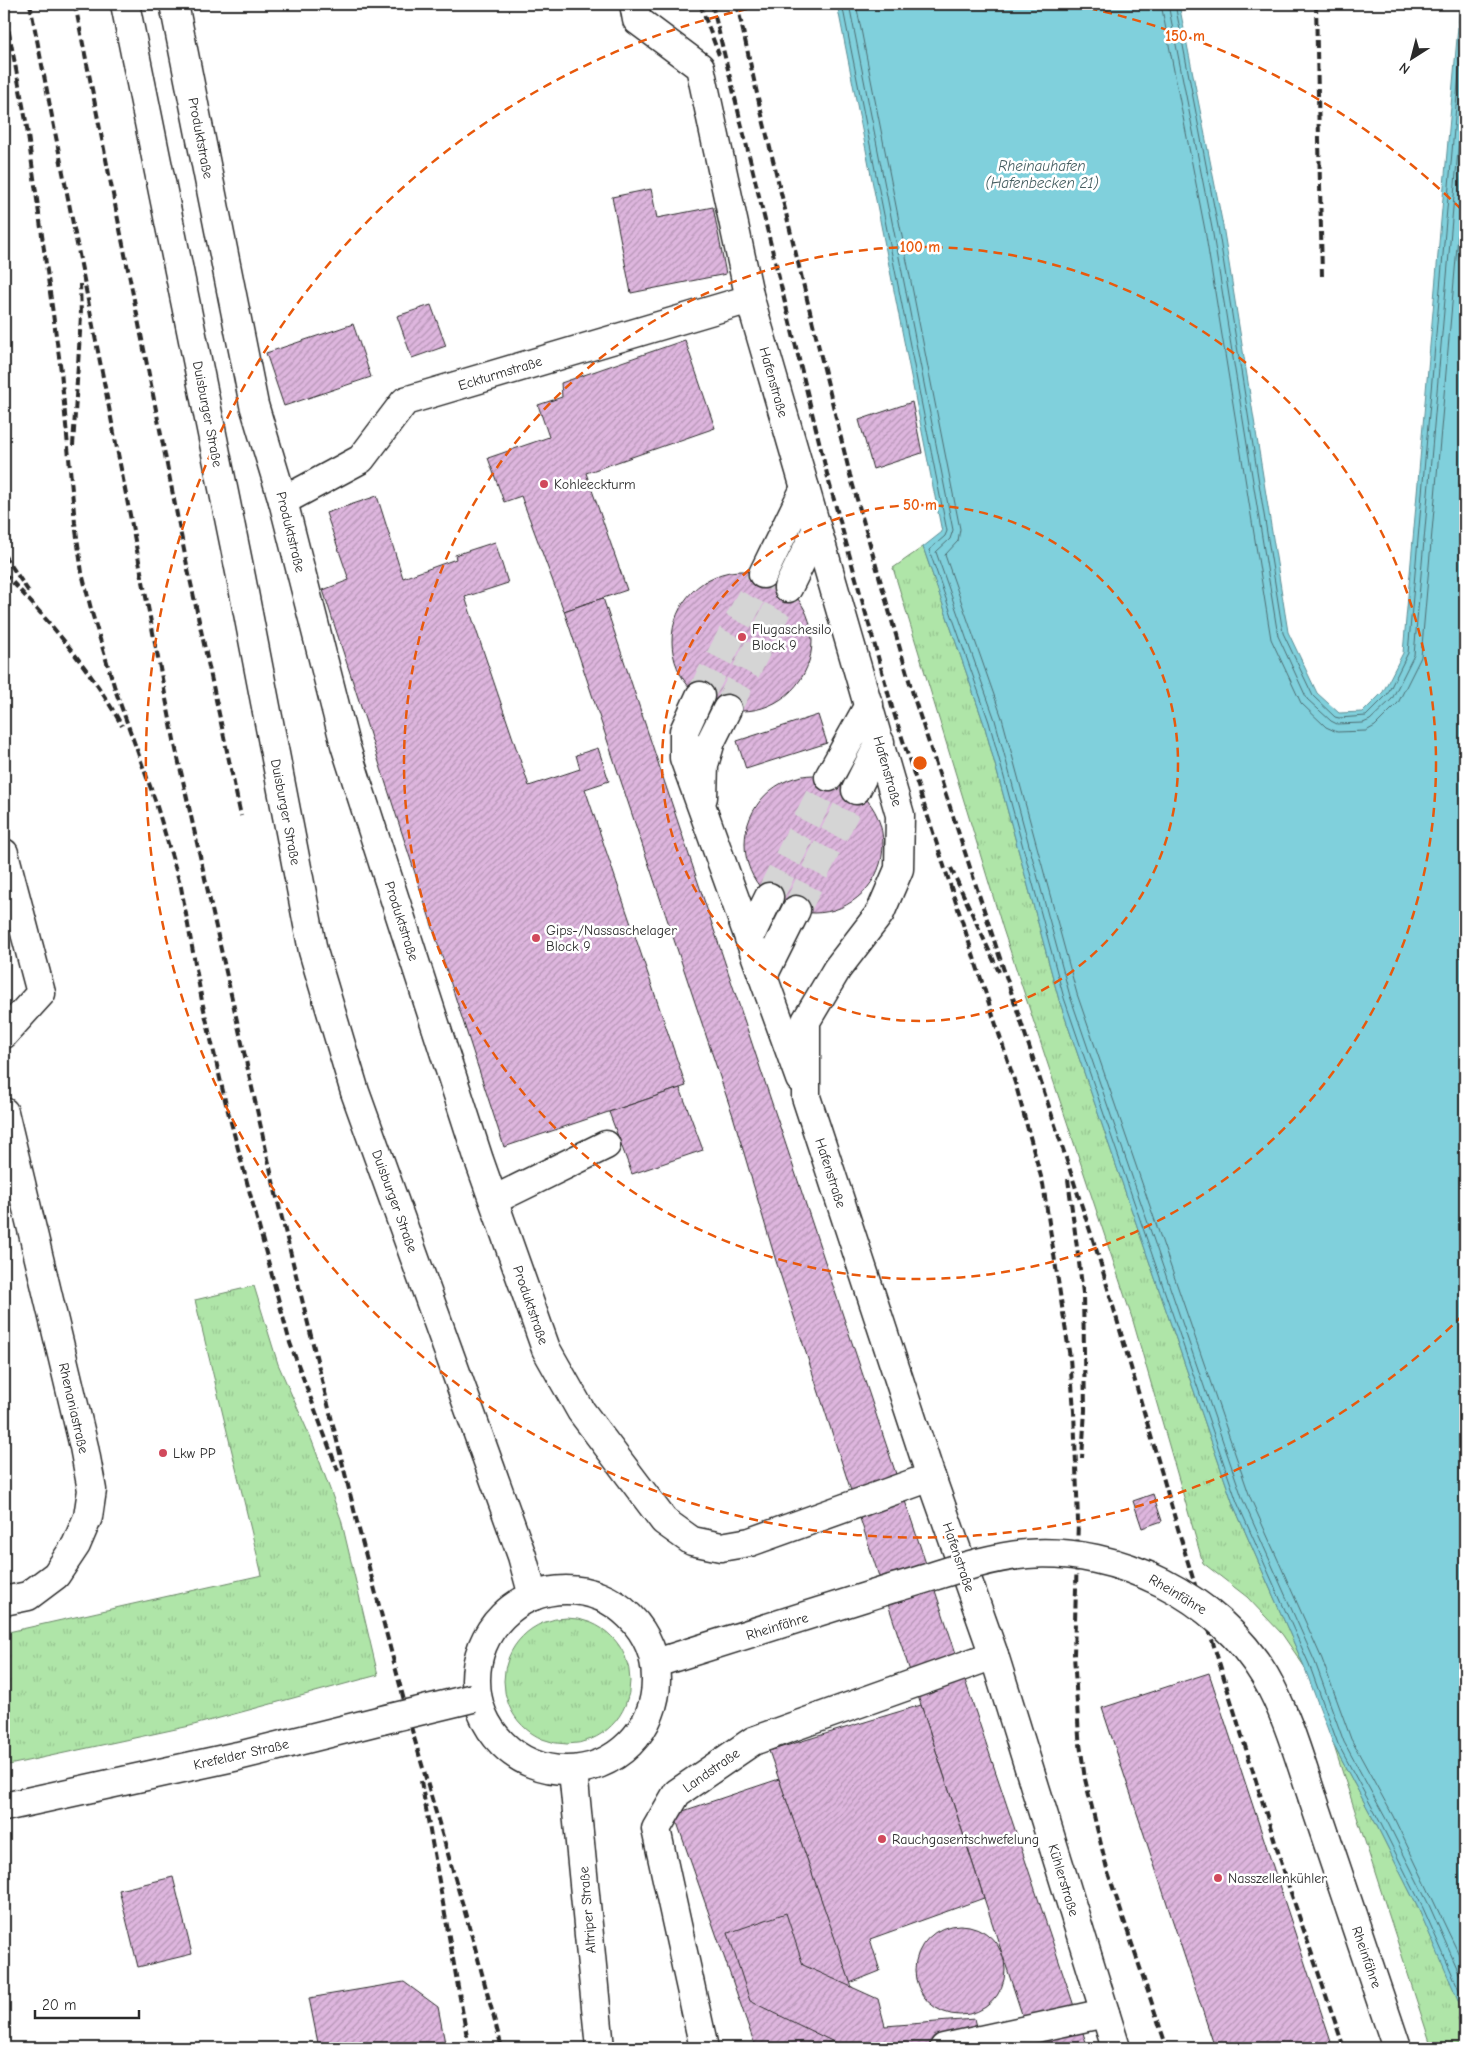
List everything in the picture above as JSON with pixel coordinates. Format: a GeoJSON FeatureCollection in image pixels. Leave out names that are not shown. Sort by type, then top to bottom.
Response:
{"type":"FeatureCollection","features":[{"type":"Feature","properties":{"kind":"street","name":"Duisburger Straße"},"geometry":{"type":"LineString","coordinates":[[124,4],[239,567],[313,951],[355,1092],[519,1547],[533,1596]]}},
{"type":"Feature","properties":{"kind":"street","name":"Produktstraße"},"geometry":{"type":"LineString","coordinates":[[174,4],[254,405],[283,501],[344,745],[479,1160],[546,1349],[581,1411],[664,1520],[692,1541],[721,1547],[750,1542],[932,1477]]}},
{"type":"Feature","properties":{"kind":"street","name":"Hafenstraße"},"geometry":{"type":"LineString","coordinates":[[634,4],[637,20],[700,67],[750,299],[900,815],[899,869],[880,913],[837,969],[806,1020],[806,1097],[932,1477],[994,1655]]}},
{"type":"Feature","properties":{"kind":"street","name":"Eckturmstraße"},"geometry":{"type":"LineString","coordinates":[[283,501],[361,459],[405,401],[750,299]]}},
{"type":"Feature","properties":{"kind":"street"},"geometry":{"type":"LineString","coordinates":[[763,574],[805,488]]}},
{"type":"Feature","properties":{"kind":"street"},"geometry":{"type":"LineString","coordinates":[[788,588],[817,529]]}},
{"type":"Feature","properties":{"kind":"street"},"geometry":{"type":"LineString","coordinates":[[700,696],[684,731],[684,758],[806,1097]]}},
{"type":"Feature","properties":{"kind":"street"},"geometry":{"type":"LineString","coordinates":[[830,777],[869,705]]}},
{"type":"Feature","properties":{"kind":"street"},"geometry":{"type":"LineString","coordinates":[[703,810],[704,766],[711,741],[727,709]]}},
{"type":"Feature","properties":{"kind":"street"},"geometry":{"type":"LineString","coordinates":[[856,790],[880,742]]}},
{"type":"Feature","properties":{"kind":"street"},"geometry":{"type":"LineString","coordinates":[[4,853],[40,993],[4,1034]]}},
{"type":"Feature","properties":{"kind":"street"},"geometry":{"type":"LineString","coordinates":[[749,938],[769,897]]}},
{"type":"Feature","properties":{"kind":"street"},"geometry":{"type":"LineString","coordinates":[[763,976],[796,910]]}},
{"type":"Feature","properties":{"kind":"street","name":"Rhenaniastraße"},"geometry":{"type":"LineString","coordinates":[[4,1112],[84,1446],[92,1490],[88,1517],[76,1545],[56,1575],[28,1596],[4,1601]]}},
{"type":"Feature","properties":{"kind":"street"},"geometry":{"type":"LineString","coordinates":[[494,1200],[606,1145]]}},
{"type":"Feature","properties":{"kind":"street","name":"Rheinfähre"},"geometry":{"type":"LineString","coordinates":[[656,1663],[977,1564],[1026,1554],[1076,1556],[1118,1565],[1156,1578],[1195,1601],[1230,1630],[1265,1676],[1283,1711],[1397,2048]]}},
{"type":"Feature","properties":{"kind":"street"},"geometry":{"type":"LineString","coordinates":[[554,1590],[581,1591],[607,1599],[630,1615],[646,1637],[656,1663],[658,1684],[647,1724],[634,1741],[619,1755],[601,1765],[573,1772],[558,1771],[534,1765],[514,1755],[497,1739],[484,1719],[475,1698],[480,1650],[491,1629],[508,1611],[533,1596],[554,1590]]}},
{"type":"Feature","properties":{"kind":"street","name":"Kühlerstraße"},"geometry":{"type":"LineString","coordinates":[[994,1655],[1116,2048]]}},
{"type":"Feature","properties":{"kind":"street","name":"Landstraße"},"geometry":{"type":"LineString","coordinates":[[704,2048],[656,1829],[677,1793],[752,1741],[994,1655]]}},
{"type":"Feature","properties":{"kind":"street","name":"Krefelder Straße"},"geometry":{"type":"LineString","coordinates":[[4,1806],[238,1756],[475,1698]]}},
{"type":"Feature","properties":{"kind":"street","name":"Altriper Straße"},"geometry":{"type":"LineString","coordinates":[[573,1772],[600,2048]]}},
{"type":"Feature","properties":{"kind":"street"},"geometry":{"type":"LineString","coordinates":[[944,2048],[1105,2012]]}},
{"type":"Feature","properties":{"kind":"green space"},"geometry":{"type":"Polygon","coordinates":[[[923,547],[984,724],[1059,1000],[1233,1504],[1304,1666],[1282,1634],[1247,1597],[1203,1563],[1133,1321],[1003,929],[893,568],[923,547]]]}},
{"type":"Feature","properties":{"kind":"green space"},"geometry":{"type":"Polygon","coordinates":[[[254,1286],[278,1364],[312,1441],[341,1519],[378,1675],[190,1726],[4,1766],[4,1633],[262,1575],[195,1300],[254,1286]]]}},
{"type":"Feature","properties":{"kind":"green space"},"geometry":{"type":"Polygon","coordinates":[[[567,1618],[591,1622],[612,1636],[626,1657],[630,1681],[626,1705],[612,1726],[591,1740],[567,1744],[543,1740],[522,1726],[508,1705],[504,1681],[508,1657],[522,1636],[543,1622],[567,1618]]]}},
{"type":"Feature","properties":{"kind":"green space"},"geometry":{"type":"Polygon","coordinates":[[[1334,1746],[1419,1910],[1452,1984],[1465,2016],[1465,2048],[1432,2048],[1334,1746]]]}},
{"type":"Feature","properties":{"kind":"water","name":"Rheinauhafen (Hafenbecken 21)"},"geometry":{"type":"Polygon","coordinates":[[[837,4],[1179,4],[1223,226],[1288,632],[1317,693],[1339,713],[1363,712],[1383,692],[1403,653],[1460,4],[1465,4],[1465,2016],[1419,1910],[1334,1746],[1304,1666],[1233,1504],[1059,1000],[984,724],[923,547],[942,532],[837,4]]]}},
{"type":"Feature","properties":{"kind":"building"},"geometry":{"type":"Polygon","coordinates":[[[651,189],[657,218],[713,207],[726,274],[631,293],[612,197],[651,189]]]}},
{"type":"Feature","properties":{"kind":"building"},"geometry":{"type":"Polygon","coordinates":[[[431,305],[446,346],[412,358],[397,316],[431,305]]]}},
{"type":"Feature","properties":{"kind":"building"},"geometry":{"type":"Polygon","coordinates":[[[353,324],[371,377],[284,406],[266,353],[353,324]]]}},
{"type":"Feature","properties":{"kind":"building","name":"Kohleeckturm"},"geometry":{"type":"Polygon","coordinates":[[[685,340],[715,428],[586,473],[627,590],[564,611],[521,496],[504,502],[488,458],[549,437],[538,405],[562,397],[561,383],[685,340]]]}},
{"type":"Feature","properties":{"kind":"building"},"geometry":{"type":"Polygon","coordinates":[[[912,402],[922,453],[873,469],[859,420],[912,402]]]}},
{"type":"Feature","properties":{"kind":"building","name":"Gips-/Nassaschelager Block 9"},"geometry":{"type":"Polygon","coordinates":[[[377,496],[403,578],[456,559],[455,555],[495,542],[508,583],[465,597],[529,786],[580,769],[576,755],[598,748],[609,781],[585,789],[686,1086],[504,1147],[323,590],[349,580],[326,513],[377,496]]]}},
{"type":"Feature","properties":{"kind":"building","name":"Flugaschesilo Block 9"},"geometry":{"type":"Polygon","coordinates":[[[742,571],[756,572],[769,576],[792,591],[807,614],[811,627],[811,655],[807,668],[792,691],[769,706],[756,710],[742,711],[728,710],[715,706],[692,691],[677,668],[673,655],[672,641],[673,627],[677,614],[692,591],[715,576],[728,572],[742,571]]]}},
{"type":"Feature","properties":{"kind":"building"},"geometry":{"type":"Polygon","coordinates":[[[603,598],[1088,2048],[1033,2048],[775,1258],[733,1116],[564,611],[603,598]]]}},
{"type":"Feature","properties":{"kind":"building"},"geometry":{"type":"Polygon","coordinates":[[[818,715],[827,743],[746,769],[737,741],[818,715]]]}},
{"type":"Feature","properties":{"kind":"building"},"geometry":{"type":"Polygon","coordinates":[[[814,775],[828,776],[840,780],[852,786],[863,795],[872,806],[878,818],[882,830],[882,858],[878,870],[872,882],[863,893],[852,902],[840,908],[828,912],[814,913],[800,912],[788,908],[776,902],[765,893],[756,882],[750,870],[746,858],[745,844],[746,830],[750,818],[756,806],[765,795],[776,786],[788,780],[800,776],[814,775]]]}},
{"type":"Feature","properties":{"kind":"building"},"geometry":{"type":"Polygon","coordinates":[[[680,1088],[703,1150],[632,1174],[609,1112],[680,1088]]]}},
{"type":"Feature","properties":{"kind":"building"},"geometry":{"type":"Polygon","coordinates":[[[1153,1494],[1162,1521],[1142,1528],[1133,1501],[1153,1494]]]}},
{"type":"Feature","properties":{"kind":"building","name":"Nasszellenkühler"},"geometry":{"type":"Polygon","coordinates":[[[1209,1673],[1333,2048],[1215,2048],[1102,1708],[1209,1673]]]}},
{"type":"Feature","properties":{"kind":"building","name":"Rauchgasentschwefelung"},"geometry":{"type":"Polygon","coordinates":[[[921,1705],[984,1898],[870,1939],[880,1971],[850,1983],[769,1751],[921,1705]]]}},
{"type":"Feature","properties":{"kind":"building"},"geometry":{"type":"Polygon","coordinates":[[[779,1779],[867,2030],[812,2048],[756,2048],[674,1814],[779,1779]]]}},
{"type":"Feature","properties":{"kind":"building"},"geometry":{"type":"Polygon","coordinates":[[[173,1877],[192,1954],[138,1967],[119,1890],[173,1877]]]}},
{"type":"Feature","properties":{"kind":"building"},"geometry":{"type":"Polygon","coordinates":[[[786,1913],[803,1965],[878,1999],[885,2026],[975,2019],[983,2048],[830,2048],[838,2044],[750,2001],[728,1933],[786,1913]]]}},
{"type":"Feature","properties":{"kind":"building"},"geometry":{"type":"Polygon","coordinates":[[[960,1925],[977,1928],[992,1938],[1002,1953],[1005,1970],[1002,1987],[992,2002],[977,2012],[960,2015],[943,2012],[928,2002],[918,1987],[915,1970],[918,1953],[928,1938],[943,1928],[960,1925]]]}},
{"type":"Feature","properties":{"kind":"building"},"geometry":{"type":"Polygon","coordinates":[[[404,1982],[438,2007],[446,2048],[319,2048],[309,1998],[404,1982]]]}},
{"type":"Feature","properties":{"kind":"tunnel"},"geometry":{"type":"LineString","coordinates":[[700,696],[763,574]]}},
{"type":"Feature","properties":{"kind":"tunnel"},"geometry":{"type":"LineString","coordinates":[[727,709],[788,588]]}},
{"type":"Feature","properties":{"kind":"tunnel"},"geometry":{"type":"LineString","coordinates":[[769,897],[829,777]]}},
{"type":"Feature","properties":{"kind":"tunnel"},"geometry":{"type":"LineString","coordinates":[[796,910],[856,790]]}},
{"type":"Feature","properties":{"kind":"railway"},"geometry":{"type":"LineString","coordinates":[[30,4],[175,745],[275,1190],[357,1522],[411,1727],[473,1940],[502,2048]]}},
{"type":"Feature","properties":{"kind":"railway"},"geometry":{"type":"LineString","coordinates":[[75,4],[187,565],[241,816]]}},
{"type":"Feature","properties":{"kind":"railway"},"geometry":{"type":"LineString","coordinates":[[700,4],[719,55]]}},
{"type":"Feature","properties":{"kind":"railway"},"geometry":{"type":"LineString","coordinates":[[712,4],[829,482],[892,707],[1016,1086],[1043,1184],[1070,1358],[1074,1411],[1078,1521],[1074,1655],[1079,1737],[1085,1779],[1108,1873],[1167,2048]]}},
{"type":"Feature","properties":{"kind":"railway"},"geometry":{"type":"LineString","coordinates":[[737,4],[760,107],[850,475],[915,701],[1099,1258],[1186,1556],[1289,1887],[1344,2048]]}},
{"type":"Feature","properties":{"kind":"railway"},"geometry":{"type":"LineString","coordinates":[[1316,4],[1322,276]]}},
{"type":"Feature","properties":{"kind":"railway"},"geometry":{"type":"LineString","coordinates":[[4,7],[26,121],[61,371],[75,523],[82,573],[116,692],[155,800],[181,887],[202,1001],[225,1100],[290,1343],[338,1471]]}},
{"type":"Feature","properties":{"kind":"railway"},"geometry":{"type":"LineString","coordinates":[[73,446],[81,316],[80,284]]}},
{"type":"Feature","properties":{"kind":"railway"},"geometry":{"type":"LineString","coordinates":[[4,555],[29,592]]}},
{"type":"Feature","properties":{"kind":"railway"},"geometry":{"type":"LineString","coordinates":[[4,573],[37,609],[83,665],[122,726]]}},
{"type":"Feature","properties":{"kind":"railway"},"geometry":{"type":"LineString","coordinates":[[951,868],[999,972]]}},
{"type":"Feature","properties":{"kind":"railway"},"geometry":{"type":"LineString","coordinates":[[1068,1179],[1083,1293],[1085,1410],[1082,1458]]}},
{"type":"Feature","properties":{"kind":"railway"},"geometry":{"type":"LineString","coordinates":[[421,1781],[469,2048]]}},
{"type":"Feature","properties":{"kind":"place","name":"Kohleeckturm"},"geometry":{"type":"Point","coordinates":[544,484]}},
{"type":"Feature","properties":{"kind":"place","name":"Flugaschesilo Block 9"},"geometry":{"type":"Point","coordinates":[742,637]}},
{"type":"Feature","properties":{"kind":"place","name":"Gips-/Nassaschelager Block 9"},"geometry":{"type":"Point","coordinates":[536,938]}},
{"type":"Feature","properties":{"kind":"place","name":"Lkw PP"},"geometry":{"type":"Point","coordinates":[163,1453]}},
{"type":"Feature","properties":{"kind":"place","name":"Rauchgasentschwefelung"},"geometry":{"type":"Point","coordinates":[882,1839]}},
{"type":"Feature","properties":{"kind":"place","name":"Nasszellenkühler"},"geometry":{"type":"Point","coordinates":[1218,1878]}}]}
